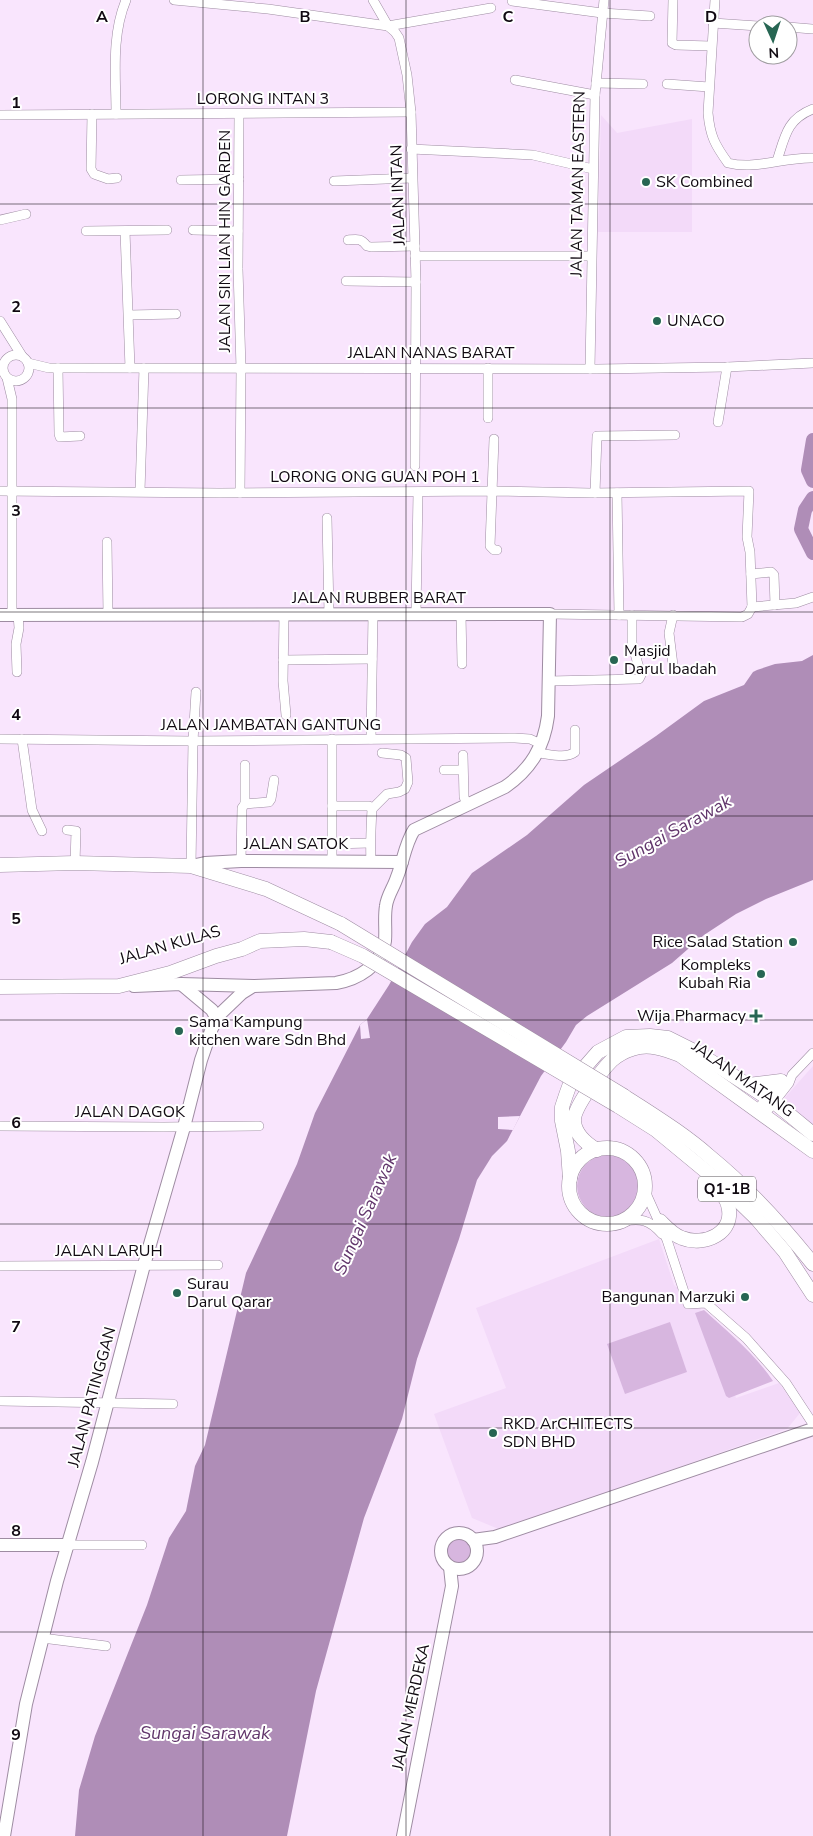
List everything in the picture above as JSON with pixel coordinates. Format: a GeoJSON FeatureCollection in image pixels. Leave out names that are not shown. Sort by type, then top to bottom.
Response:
{"type":"FeatureCollection","features":[{"type":"Feature","properties":{"kind":"main road","name":"JALAN RUBBER BARAT"},"geometry":{"type":"LineString","coordinates":[[10,615],[550,614]]}},
{"type":"Feature","properties":{"kind":"main road"},"geometry":{"type":"LineString","coordinates":[[540,749],[546,729],[550,614]]}},
{"type":"Feature","properties":{"kind":"main road","name":"JALAN KULAS"},"geometry":{"type":"LineString","coordinates":[[0,987],[181,984],[254,986],[336,983],[349,980],[370,968],[380,956],[384,943],[386,906],[414,830],[505,788],[530,766],[540,749]]}},
{"type":"Feature","properties":{"kind":"main road","name":"JALAN SATOK"},"geometry":{"type":"LineString","coordinates":[[0,864],[75,863],[191,866],[205,863],[241,861],[402,862]]}},
{"type":"Feature","properties":{"kind":"main road","name":"JALAN SATOK"},"geometry":{"type":"LineString","coordinates":[[191,866],[266,889],[342,924],[621,1101]]}},
{"type":"Feature","properties":{"kind":"main road","name":"JALAN KULAS"},"geometry":{"type":"LineString","coordinates":[[0,980],[118,979],[138,976],[200,954],[260,941],[304,939],[331,942],[364,956],[621,1101]]}},
{"type":"Feature","properties":{"kind":"main road","name":"JALAN KULAS"},"geometry":{"type":"LineString","coordinates":[[119,986],[170,973],[216,956],[242,949],[260,941]]}},
{"type":"Feature","properties":{"kind":"main road"},"geometry":{"type":"LineString","coordinates":[[181,984],[212,1010],[217,1019]]}},
{"type":"Feature","properties":{"kind":"main road","name":"JALAN PATINGGAN"},"geometry":{"type":"LineString","coordinates":[[4,1836],[26,1704],[42,1638],[201,1060],[217,1019],[242,993],[254,986]]}},
{"type":"Feature","properties":{"kind":"main road","name":"JALAN MATANG"},"geometry":{"type":"LineString","coordinates":[[570,1179],[568,1151],[562,1121],[562,1107],[570,1084],[598,1052],[626,1037],[650,1036],[668,1038],[698,1053],[748,1085],[779,1090],[788,1114],[813,1134]]}},
{"type":"Feature","properties":{"kind":"main road","name":"JALAN MATANG"},"geometry":{"type":"LineString","coordinates":[[597,1150],[583,1139],[574,1120],[581,1100],[605,1068],[622,1053],[633,1048],[645,1046],[661,1048],[680,1055],[813,1151]]}},
{"type":"Feature","properties":{"kind":"main road"},"geometry":{"type":"LineString","coordinates":[[748,1085],[779,1090]]}},
{"type":"Feature","properties":{"kind":"main road"},"geometry":{"type":"LineString","coordinates":[[621,1101],[684,1136],[710,1156],[792,1237],[813,1264]]}},
{"type":"Feature","properties":{"kind":"main road","name":"Q1-1B"},"geometry":{"type":"LineString","coordinates":[[621,1101],[719,1182],[756,1218],[785,1252],[813,1295]]}},
{"type":"Feature","properties":{"kind":"main road"},"geometry":{"type":"LineString","coordinates":[[612,1148],[627,1153],[633,1158],[643,1176],[645,1191],[637,1210],[628,1218],[605,1224],[585,1216],[572,1201],[570,1179],[579,1161],[597,1150],[612,1148]]}},
{"type":"Feature","properties":{"kind":"main road"},"geometry":{"type":"LineString","coordinates":[[660,1221],[681,1238],[703,1241],[720,1234],[728,1224],[728,1205],[722,1194],[699,1165]]}},
{"type":"Feature","properties":{"kind":"main road"},"geometry":{"type":"LineString","coordinates":[[473,1540],[495,1538],[813,1429]]}},
{"type":"Feature","properties":{"kind":"main road"},"geometry":{"type":"LineString","coordinates":[[462,1534],[473,1540],[476,1546],[476,1554],[472,1564],[456,1568],[443,1560],[441,1548],[447,1538],[452,1535],[462,1534]]}},
{"type":"Feature","properties":{"kind":"main road"},"geometry":{"type":"LineString","coordinates":[[476,1554],[495,1538]]}},
{"type":"Feature","properties":{"kind":"main road"},"geometry":{"type":"LineString","coordinates":[[0,1545],[68,1545]]}},
{"type":"Feature","properties":{"kind":"main road","name":"JALAN MERDEKA"},"geometry":{"type":"LineString","coordinates":[[403,1836],[456,1568]]}},
{"type":"Feature","properties":{"kind":"street"},"geometry":{"type":"LineString","coordinates":[[116,114],[116,39],[120,15],[126,0]]}},
{"type":"Feature","properties":{"kind":"street"},"geometry":{"type":"LineString","coordinates":[[174,0],[236,3],[388,26],[491,8]]}},
{"type":"Feature","properties":{"kind":"street","name":"JALAN INTAN"},"geometry":{"type":"LineString","coordinates":[[373,0],[388,26],[399,38],[407,76],[411,112],[416,282],[415,466]]}},
{"type":"Feature","properties":{"kind":"street","name":"JALAN TAMAN EASTERN"},"geometry":{"type":"LineString","coordinates":[[590,369],[595,95],[604,0]]}},
{"type":"Feature","properties":{"kind":"street"},"geometry":{"type":"LineString","coordinates":[[673,0],[672,43],[712,46]]}},
{"type":"Feature","properties":{"kind":"street"},"geometry":{"type":"LineString","coordinates":[[715,0],[709,87],[710,130],[717,147],[728,163],[739,166],[796,157],[813,158]]}},
{"type":"Feature","properties":{"kind":"street"},"geometry":{"type":"LineString","coordinates":[[512,1],[650,16]]}},
{"type":"Feature","properties":{"kind":"street"},"geometry":{"type":"LineString","coordinates":[[713,23],[748,25]]}},
{"type":"Feature","properties":{"kind":"street"},"geometry":{"type":"LineString","coordinates":[[798,28],[812,29]]}},
{"type":"Feature","properties":{"kind":"street"},"geometry":{"type":"LineString","coordinates":[[515,80],[595,95]]}},
{"type":"Feature","properties":{"kind":"street"},"geometry":{"type":"LineString","coordinates":[[596,83],[644,84]]}},
{"type":"Feature","properties":{"kind":"street"},"geometry":{"type":"LineString","coordinates":[[667,84],[709,87]]}},
{"type":"Feature","properties":{"kind":"street"},"geometry":{"type":"LineString","coordinates":[[777,161],[789,127],[801,114],[813,109]]}},
{"type":"Feature","properties":{"kind":"street","name":"LORONG INTAN 3"},"geometry":{"type":"LineString","coordinates":[[0,115],[411,112]]}},
{"type":"Feature","properties":{"kind":"street"},"geometry":{"type":"LineString","coordinates":[[92,114],[91,169],[94,174],[108,178],[118,178]]}},
{"type":"Feature","properties":{"kind":"street","name":"JALAN SIN LIAN HIN GARDEN"},"geometry":{"type":"LineString","coordinates":[[239,114],[240,493]]}},
{"type":"Feature","properties":{"kind":"street"},"geometry":{"type":"LineString","coordinates":[[411,149],[532,155],[593,169]]}},
{"type":"Feature","properties":{"kind":"street"},"geometry":{"type":"LineString","coordinates":[[334,182],[412,178]]}},
{"type":"Feature","properties":{"kind":"street"},"geometry":{"type":"LineString","coordinates":[[181,180],[239,180]]}},
{"type":"Feature","properties":{"kind":"street"},"geometry":{"type":"LineString","coordinates":[[0,220],[26,214]]}},
{"type":"Feature","properties":{"kind":"street"},"geometry":{"type":"LineString","coordinates":[[86,231],[167,230]]}},
{"type":"Feature","properties":{"kind":"street"},"geometry":{"type":"LineString","coordinates":[[194,230],[238,231]]}},
{"type":"Feature","properties":{"kind":"street"},"geometry":{"type":"LineString","coordinates":[[125,231],[130,368]]}},
{"type":"Feature","properties":{"kind":"street"},"geometry":{"type":"LineString","coordinates":[[348,240],[362,240],[366,246],[415,251],[591,256]]}},
{"type":"Feature","properties":{"kind":"street"},"geometry":{"type":"LineString","coordinates":[[346,282],[416,282]]}},
{"type":"Feature","properties":{"kind":"street"},"geometry":{"type":"LineString","coordinates":[[129,315],[176,314]]}},
{"type":"Feature","properties":{"kind":"street"},"geometry":{"type":"LineString","coordinates":[[0,321],[29,367],[12,399]]}},
{"type":"Feature","properties":{"kind":"street"},"geometry":{"type":"LineString","coordinates":[[10,356],[11,341]]}},
{"type":"Feature","properties":{"kind":"street"},"geometry":{"type":"LineString","coordinates":[[17,672],[16,644],[19,628],[10,615],[12,399],[2,364],[10,356],[18,355],[25,360]]}},
{"type":"Feature","properties":{"kind":"street","name":"JALAN NANAS BARAT"},"geometry":{"type":"LineString","coordinates":[[25,360],[53,368],[590,369],[727,367],[813,363]]}},
{"type":"Feature","properties":{"kind":"street"},"geometry":{"type":"LineString","coordinates":[[718,422],[727,367]]}},
{"type":"Feature","properties":{"kind":"street"},"geometry":{"type":"LineString","coordinates":[[53,368],[60,437],[80,436]]}},
{"type":"Feature","properties":{"kind":"street","name":"JALAN NANAS BARAT"},"geometry":{"type":"LineString","coordinates":[[24,377],[53,368]]}},
{"type":"Feature","properties":{"kind":"street"},"geometry":{"type":"LineString","coordinates":[[140,491],[144,368]]}},
{"type":"Feature","properties":{"kind":"street"},"geometry":{"type":"LineString","coordinates":[[488,368],[488,418]]}},
{"type":"Feature","properties":{"kind":"street"},"geometry":{"type":"LineString","coordinates":[[4,375],[14,380],[24,377]]}},
{"type":"Feature","properties":{"kind":"street"},"geometry":{"type":"LineString","coordinates":[[595,493],[597,436],[675,435]]}},
{"type":"Feature","properties":{"kind":"street"},"geometry":{"type":"LineString","coordinates":[[494,438],[490,546],[494,550],[498,550]]}},
{"type":"Feature","properties":{"kind":"street","name":"LORONG ONG GUAN POH 1"},"geometry":{"type":"LineString","coordinates":[[0,491],[240,493],[749,491],[747,537],[752,574]]}},
{"type":"Feature","properties":{"kind":"street"},"geometry":{"type":"LineString","coordinates":[[416,614],[418,492]]}},
{"type":"Feature","properties":{"kind":"street"},"geometry":{"type":"LineString","coordinates":[[617,493],[619,615]]}},
{"type":"Feature","properties":{"kind":"street"},"geometry":{"type":"LineString","coordinates":[[327,518],[329,614]]}},
{"type":"Feature","properties":{"kind":"street"},"geometry":{"type":"LineString","coordinates":[[107,542],[108,615]]}},
{"type":"Feature","properties":{"kind":"street"},"geometry":{"type":"LineString","coordinates":[[775,606],[774,575],[771,572],[752,574],[752,606],[775,606],[796,603],[813,597]]}},
{"type":"Feature","properties":{"kind":"street","name":"JALAN RUBBER BARAT"},"geometry":{"type":"LineString","coordinates":[[550,614],[742,617],[748,614],[752,606]]}},
{"type":"Feature","properties":{"kind":"street"},"geometry":{"type":"LineString","coordinates":[[371,739],[372,614]]}},
{"type":"Feature","properties":{"kind":"street"},"geometry":{"type":"LineString","coordinates":[[462,614],[462,664]]}},
{"type":"Feature","properties":{"kind":"street"},"geometry":{"type":"LineString","coordinates":[[284,615],[283,660],[286,715]]}},
{"type":"Feature","properties":{"kind":"street"},"geometry":{"type":"LineString","coordinates":[[549,681],[639,679],[641,675],[632,644],[632,615]]}},
{"type":"Feature","properties":{"kind":"street"},"geometry":{"type":"LineString","coordinates":[[673,615],[669,633],[673,665]]}},
{"type":"Feature","properties":{"kind":"street"},"geometry":{"type":"LineString","coordinates":[[283,660],[372,659]]}},
{"type":"Feature","properties":{"kind":"street"},"geometry":{"type":"LineString","coordinates":[[191,866],[192,741],[196,692]]}},
{"type":"Feature","properties":{"kind":"street","name":"JALAN JAMBATAN GANTUNG"},"geometry":{"type":"LineString","coordinates":[[0,739],[192,741],[515,738],[530,739],[540,749],[567,756],[575,752],[575,730]]}},
{"type":"Feature","properties":{"kind":"street"},"geometry":{"type":"LineString","coordinates":[[22,739],[32,810],[42,831]]}},
{"type":"Feature","properties":{"kind":"street"},"geometry":{"type":"LineString","coordinates":[[332,739],[332,862]]}},
{"type":"Feature","properties":{"kind":"street"},"geometry":{"type":"LineString","coordinates":[[370,862],[372,809],[387,794],[405,789],[408,782],[406,758],[400,755],[382,753]]}},
{"type":"Feature","properties":{"kind":"street"},"geometry":{"type":"LineString","coordinates":[[463,755],[464,796],[467,805]]}},
{"type":"Feature","properties":{"kind":"street"},"geometry":{"type":"LineString","coordinates":[[241,861],[242,808],[245,804],[245,765]]}},
{"type":"Feature","properties":{"kind":"street"},"geometry":{"type":"LineString","coordinates":[[444,770],[462,770]]}},
{"type":"Feature","properties":{"kind":"street"},"geometry":{"type":"LineString","coordinates":[[245,804],[269,802],[271,800],[274,780]]}},
{"type":"Feature","properties":{"kind":"street"},"geometry":{"type":"LineString","coordinates":[[332,806],[369,806],[372,809]]}},
{"type":"Feature","properties":{"kind":"street"},"geometry":{"type":"LineString","coordinates":[[67,830],[76,831],[75,863]]}},
{"type":"Feature","properties":{"kind":"street"},"geometry":{"type":"LineString","coordinates":[[332,844],[370,843]]}},
{"type":"Feature","properties":{"kind":"street"},"geometry":{"type":"LineString","coordinates":[[761,1112],[813,1054]]}},
{"type":"Feature","properties":{"kind":"street","name":"JALAN DAGOK"},"geometry":{"type":"LineString","coordinates":[[0,1126],[259,1126]]}},
{"type":"Feature","properties":{"kind":"street"},"geometry":{"type":"LineString","coordinates":[[645,1191],[660,1221],[688,1304],[706,1303],[746,1338],[786,1383],[813,1424]]}},
{"type":"Feature","properties":{"kind":"street"},"geometry":{"type":"LineString","coordinates":[[621,1221],[638,1219],[646,1221],[654,1225],[667,1240]]}},
{"type":"Feature","properties":{"kind":"street","name":"JALAN LARUH"},"geometry":{"type":"LineString","coordinates":[[0,1266],[218,1265]]}},
{"type":"Feature","properties":{"kind":"street"},"geometry":{"type":"LineString","coordinates":[[0,1401],[172,1404]]}},
{"type":"Feature","properties":{"kind":"street"},"geometry":{"type":"LineString","coordinates":[[68,1545],[142,1545]]}},
{"type":"Feature","properties":{"kind":"street"},"geometry":{"type":"LineString","coordinates":[[42,1638],[106,1646]]}},
{"type":"Feature","properties":{"kind":"shaded area","name":"SK Combined"},"geometry":{"type":"Polygon","coordinates":[[[601,115],[617,133],[692,119],[692,232],[598,232],[601,115]]]}},
{"type":"Feature","properties":{"kind":"shaded area"},"geometry":{"type":"Polygon","coordinates":[[[813,1066],[813,1127],[782,1101],[813,1066]]]}},
{"type":"Feature","properties":{"kind":"shaded area"},"geometry":{"type":"Polygon","coordinates":[[[608,1155],[620,1158],[630,1164],[636,1174],[639,1186],[636,1198],[630,1208],[620,1214],[608,1217],[596,1214],[586,1208],[580,1198],[577,1186],[580,1174],[586,1164],[596,1158],[608,1155]]]}},
{"type":"Feature","properties":{"kind":"shaded area"},"geometry":{"type":"Polygon","coordinates":[[[659,1239],[674,1285],[697,1304],[704,1314],[736,1398],[779,1383],[800,1413],[787,1429],[501,1530],[472,1518],[434,1414],[506,1388],[476,1308],[659,1239]]]}},
{"type":"Feature","properties":{"kind":"shaded area"},"geometry":{"type":"Polygon","coordinates":[[[704,1310],[750,1352],[773,1381],[729,1398],[726,1396],[695,1313],[704,1310]]]}},
{"type":"Feature","properties":{"kind":"shaded area"},"geometry":{"type":"Polygon","coordinates":[[[670,1322],[687,1372],[625,1394],[607,1344],[670,1322]]]}},
{"type":"Feature","properties":{"kind":"shaded area"},"geometry":{"type":"Polygon","coordinates":[[[459,1536],[470,1540],[474,1551],[470,1562],[459,1566],[448,1562],[444,1551],[448,1540],[459,1536]]]}},
{"type":"Feature","properties":{"kind":"water","name":"Sungai Sarawak"},"geometry":{"type":"Polygon","coordinates":[[[813,655],[813,880],[766,899],[736,914],[704,935],[672,963],[587,1016],[576,1025],[541,1076],[507,1141],[492,1156],[477,1180],[459,1239],[417,1359],[402,1419],[364,1518],[316,1691],[287,1836],[75,1836],[79,1790],[95,1736],[147,1605],[169,1538],[186,1511],[195,1466],[205,1445],[246,1273],[297,1164],[315,1113],[360,1025],[367,1019],[389,985],[412,942],[425,924],[447,907],[472,873],[527,835],[584,785],[704,701],[744,685],[753,672],[757,670],[775,664],[802,661],[813,655]]]}},
{"type":"Feature","properties":{"kind":"pier"},"geometry":{"type":"Polygon","coordinates":[[[367,1019],[370,1038],[361,1039],[360,1025],[367,1019]]]}},
{"type":"Feature","properties":{"kind":"pier"},"geometry":{"type":"Polygon","coordinates":[[[520,1116],[513,1130],[498,1129],[498,1117],[520,1116]]]}},
{"type":"Feature","properties":{"kind":"waterway"},"geometry":{"type":"LineString","coordinates":[[813,440],[808,470],[813,481]]}},
{"type":"Feature","properties":{"kind":"waterway"},"geometry":{"type":"LineString","coordinates":[[813,498],[805,510],[801,529],[813,553]]}},
{"type":"Feature","properties":{"kind":"place","name":"SK Combined"},"geometry":{"type":"Point","coordinates":[646,182]}},
{"type":"Feature","properties":{"kind":"place","name":"UNACO"},"geometry":{"type":"Point","coordinates":[657,321]}},
{"type":"Feature","properties":{"kind":"place","name":"Masjid Darul Ibadah"},"geometry":{"type":"Point","coordinates":[614,660]}},
{"type":"Feature","properties":{"kind":"place","name":"Rice Salad Station"},"geometry":{"type":"Point","coordinates":[793,942]}},
{"type":"Feature","properties":{"kind":"place","name":"Kompleks Kubah Ria"},"geometry":{"type":"Point","coordinates":[761,974]}},
{"type":"Feature","properties":{"kind":"place","name":"Wija Pharmacy"},"geometry":{"type":"Point","coordinates":[756,1016]}},
{"type":"Feature","properties":{"kind":"place","name":"Sama Kampung kitchen ware Sdn Bhd"},"geometry":{"type":"Point","coordinates":[179,1031]}},
{"type":"Feature","properties":{"kind":"place","name":"Surau Darul Qarar"},"geometry":{"type":"Point","coordinates":[177,1293]}},
{"type":"Feature","properties":{"kind":"place","name":"Bangunan Marzuki"},"geometry":{"type":"Point","coordinates":[745,1297]}},
{"type":"Feature","properties":{"kind":"place","name":"RKD ArCHITECTS SDN BHD"},"geometry":{"type":"Point","coordinates":[493,1433]}}]}
